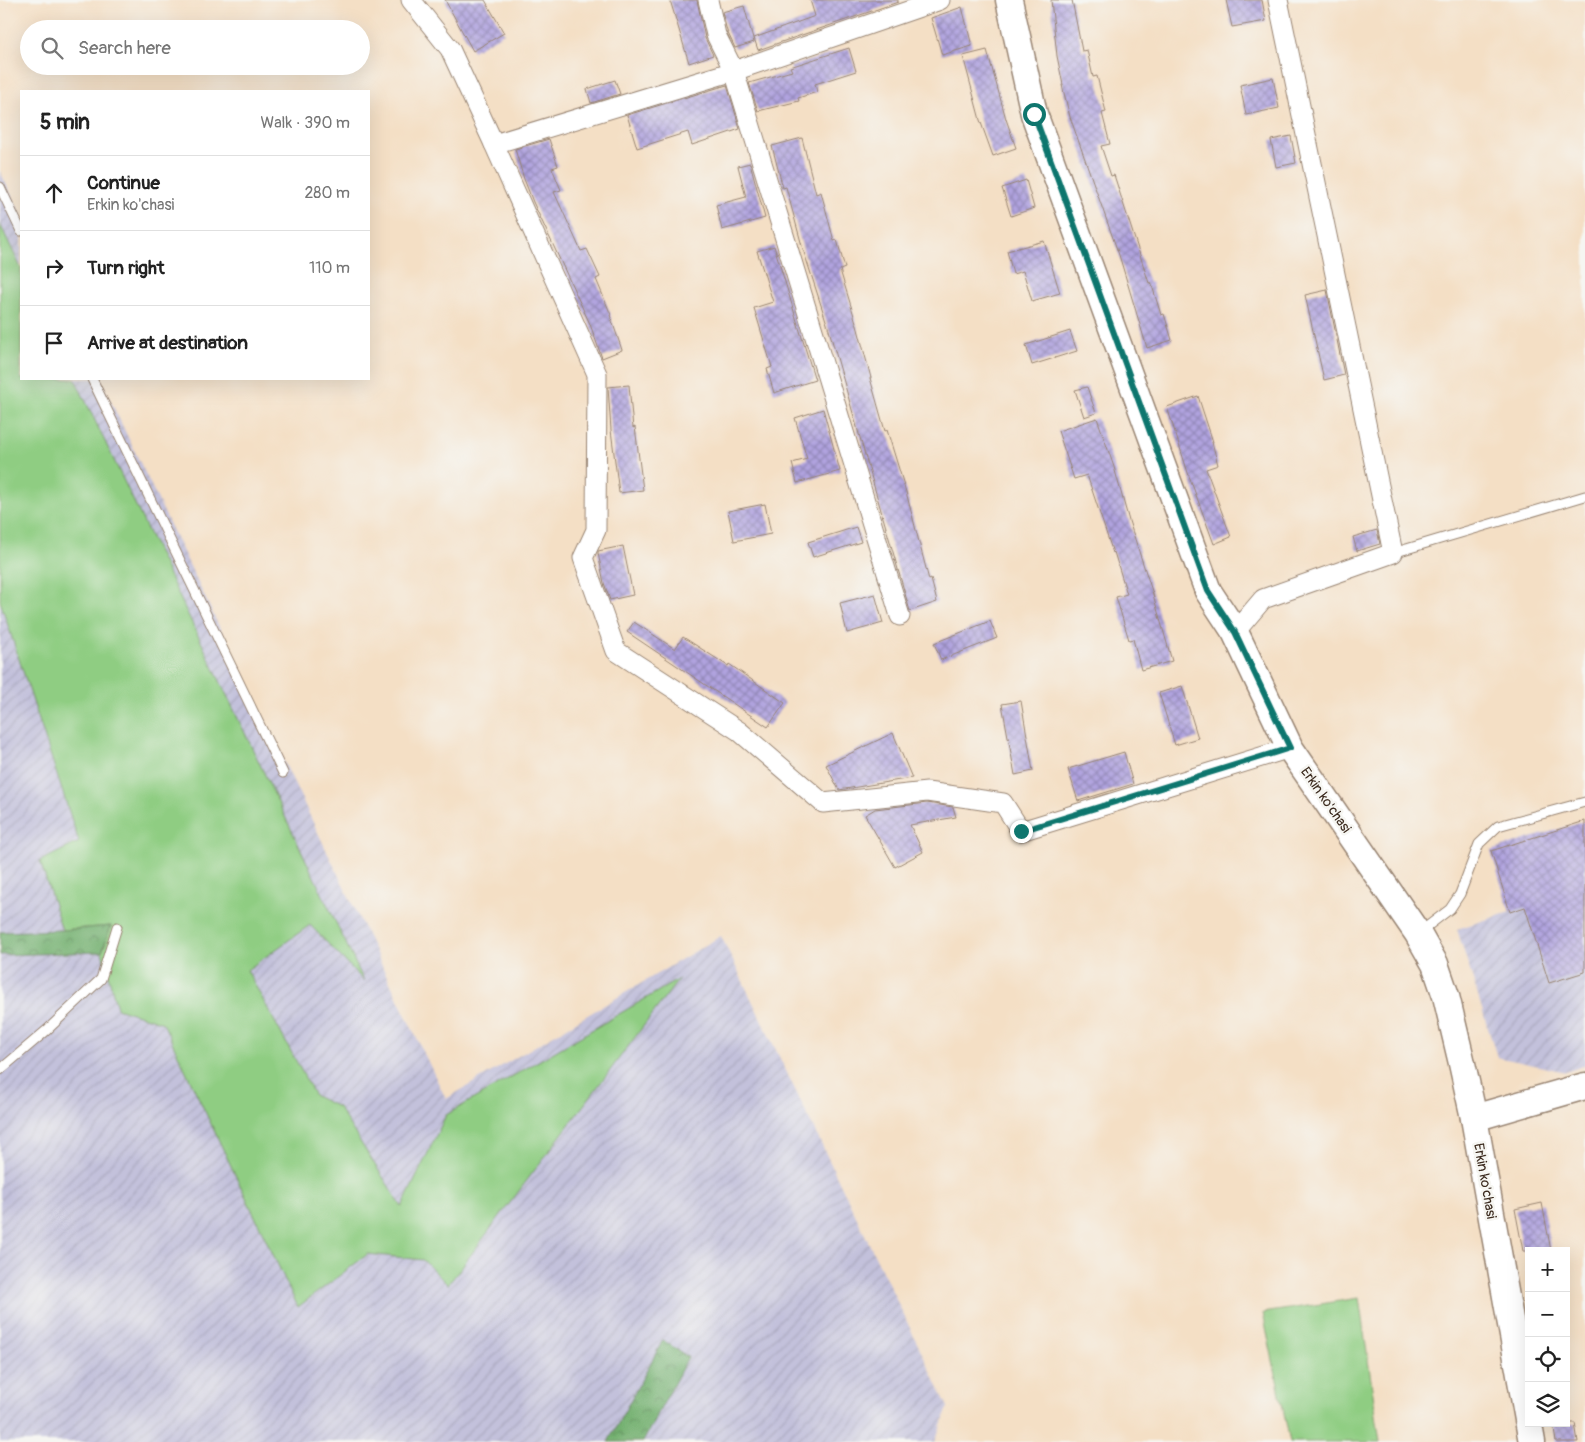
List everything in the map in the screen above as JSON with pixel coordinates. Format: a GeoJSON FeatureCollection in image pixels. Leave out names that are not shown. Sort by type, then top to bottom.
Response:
{"type":"FeatureCollection","features":[{"type":"Feature","properties":{"kind":"main road","name":"Erkin ko'chasi"},"geometry":{"type":"LineString","coordinates":[[1009,0],[1034,114],[1208,591],[1235,632],[1290,748],[1418,934],[1435,964],[1446,996],[1474,1118],[1532,1442]]}},
{"type":"Feature","properties":{"kind":"main road"},"geometry":{"type":"LineString","coordinates":[[1474,1118],[1585,1086]]}},
{"type":"Feature","properties":{"kind":"street"},"geometry":{"type":"LineString","coordinates":[[411,0],[450,49],[597,374],[596,530],[584,558],[616,651],[739,731],[823,803],[927,792],[1003,803],[1021,831],[1290,748]]}},
{"type":"Feature","properties":{"kind":"street"},"geometry":{"type":"LineString","coordinates":[[708,0],[716,35],[734,70],[900,616]]}},
{"type":"Feature","properties":{"kind":"street"},"geometry":{"type":"LineString","coordinates":[[494,144],[734,70],[940,0]]}},
{"type":"Feature","properties":{"kind":"street"},"geometry":{"type":"LineString","coordinates":[[1235,632],[1263,598],[1393,553],[1278,0]]}},
{"type":"Feature","properties":{"kind":"lane"},"geometry":{"type":"LineString","coordinates":[[0,187],[20,229]]}},
{"type":"Feature","properties":{"kind":"lane"},"geometry":{"type":"LineString","coordinates":[[92,380],[283,773]]}},
{"type":"Feature","properties":{"kind":"lane"},"geometry":{"type":"LineString","coordinates":[[1393,553],[1585,496]]}},
{"type":"Feature","properties":{"kind":"lane"},"geometry":{"type":"LineString","coordinates":[[1418,934],[1450,909],[1460,894],[1479,844],[1498,826],[1585,802]]}},
{"type":"Feature","properties":{"kind":"lane"},"geometry":{"type":"LineString","coordinates":[[0,1070],[47,1030],[101,979],[116,927]]}},
{"type":"Feature","properties":{"kind":"shaded area"},"geometry":{"type":"Polygon","coordinates":[[[0,171],[20,213],[20,380],[100,380],[446,1099],[721,936],[948,1407],[935,1442],[0,1442],[0,171]]]}},
{"type":"Feature","properties":{"kind":"shaded area"},"geometry":{"type":"Polygon","coordinates":[[[1585,821],[1585,1065],[1566,1072],[1497,1057],[1457,929],[1510,912],[1491,851],[1585,821]]]}},
{"type":"Feature","properties":{"kind":"green space"},"geometry":{"type":"Polygon","coordinates":[[[0,224],[20,266],[20,380],[75,380],[364,981],[310,925],[247,970],[315,1096],[338,1107],[402,1207],[446,1115],[679,979],[448,1285],[423,1260],[368,1254],[298,1307],[163,1023],[117,1008],[102,952],[111,926],[62,930],[40,861],[79,842],[0,601],[0,224]]]}},
{"type":"Feature","properties":{"kind":"green space"},"geometry":{"type":"Polygon","coordinates":[[[111,926],[102,952],[0,955],[0,932],[111,926]]]}},
{"type":"Feature","properties":{"kind":"green space"},"geometry":{"type":"Polygon","coordinates":[[[1359,1298],[1380,1442],[1290,1442],[1263,1313],[1359,1298]]]}},
{"type":"Feature","properties":{"kind":"green space"},"geometry":{"type":"Polygon","coordinates":[[[663,1340],[688,1357],[643,1442],[608,1442],[663,1340]]]}},
{"type":"Feature","properties":{"kind":"building"},"geometry":{"type":"Polygon","coordinates":[[[445,0],[485,0],[504,33],[473,51],[445,0]]]}},
{"type":"Feature","properties":{"kind":"building"},"geometry":{"type":"Polygon","coordinates":[[[670,0],[697,0],[705,38],[713,55],[689,63],[670,0]]]}},
{"type":"Feature","properties":{"kind":"building"},"geometry":{"type":"Polygon","coordinates":[[[810,0],[898,0],[898,2],[758,50],[754,38],[815,16],[810,0]]]}},
{"type":"Feature","properties":{"kind":"building"},"geometry":{"type":"Polygon","coordinates":[[[1051,0],[1072,0],[1082,51],[1087,50],[1093,77],[1097,76],[1106,112],[1102,113],[1110,144],[1101,146],[1111,176],[1114,175],[1149,283],[1151,282],[1161,315],[1164,314],[1172,340],[1147,348],[1119,255],[1070,117],[1057,56],[1051,0]]]}},
{"type":"Feature","properties":{"kind":"building"},"geometry":{"type":"Polygon","coordinates":[[[1226,0],[1262,0],[1266,21],[1232,27],[1226,0]]]}},
{"type":"Feature","properties":{"kind":"building"},"geometry":{"type":"Polygon","coordinates":[[[744,6],[754,42],[735,48],[727,31],[722,12],[744,6]]]}},
{"type":"Feature","properties":{"kind":"building"},"geometry":{"type":"Polygon","coordinates":[[[962,7],[972,46],[942,55],[931,18],[962,7]]]}},
{"type":"Feature","properties":{"kind":"building"},"geometry":{"type":"Polygon","coordinates":[[[849,48],[856,71],[815,84],[817,92],[798,98],[799,101],[758,111],[749,83],[792,71],[790,67],[849,48]]]}},
{"type":"Feature","properties":{"kind":"building"},"geometry":{"type":"Polygon","coordinates":[[[987,50],[1016,148],[993,156],[980,120],[963,56],[987,50]]]}},
{"type":"Feature","properties":{"kind":"building"},"geometry":{"type":"Polygon","coordinates":[[[1273,78],[1279,108],[1246,115],[1240,85],[1273,78]]]}},
{"type":"Feature","properties":{"kind":"building"},"geometry":{"type":"Polygon","coordinates":[[[615,80],[620,94],[591,103],[587,89],[615,80]]]}},
{"type":"Feature","properties":{"kind":"building"},"geometry":{"type":"Polygon","coordinates":[[[727,85],[740,129],[692,145],[688,132],[637,148],[627,115],[727,85]]]}},
{"type":"Feature","properties":{"kind":"building"},"geometry":{"type":"Polygon","coordinates":[[[1291,136],[1296,163],[1276,167],[1271,140],[1291,136]]]}},
{"type":"Feature","properties":{"kind":"building"},"geometry":{"type":"Polygon","coordinates":[[[802,138],[816,194],[821,192],[834,241],[837,240],[845,268],[840,270],[885,431],[887,430],[906,492],[929,580],[931,579],[937,602],[910,611],[829,330],[802,246],[786,187],[783,188],[772,146],[802,138]]]}},
{"type":"Feature","properties":{"kind":"building"},"geometry":{"type":"Polygon","coordinates":[[[549,139],[558,166],[552,168],[561,190],[554,192],[581,251],[587,249],[600,277],[596,279],[611,315],[622,350],[602,358],[590,324],[533,202],[515,149],[549,139]]]}},
{"type":"Feature","properties":{"kind":"building"},"geometry":{"type":"Polygon","coordinates":[[[750,163],[765,218],[722,230],[716,205],[746,197],[738,166],[750,163]]]}},
{"type":"Feature","properties":{"kind":"building"},"geometry":{"type":"Polygon","coordinates":[[[1026,180],[1034,208],[1011,216],[1002,188],[1026,180]]]}},
{"type":"Feature","properties":{"kind":"building"},"geometry":{"type":"Polygon","coordinates":[[[1044,241],[1060,293],[1032,301],[1023,271],[1013,274],[1007,251],[1044,241]]]}},
{"type":"Feature","properties":{"kind":"building"},"geometry":{"type":"Polygon","coordinates":[[[774,246],[815,380],[774,393],[767,369],[772,367],[754,308],[773,302],[757,251],[774,246]]]}},
{"type":"Feature","properties":{"kind":"building"},"geometry":{"type":"Polygon","coordinates":[[[1327,290],[1344,375],[1324,380],[1305,295],[1327,290]]]}},
{"type":"Feature","properties":{"kind":"building"},"geometry":{"type":"Polygon","coordinates":[[[1070,331],[1077,351],[1032,365],[1026,345],[1070,331]]]}},
{"type":"Feature","properties":{"kind":"building"},"geometry":{"type":"Polygon","coordinates":[[[629,385],[633,428],[635,427],[643,490],[619,493],[608,387],[629,385]]]}},
{"type":"Feature","properties":{"kind":"building"},"geometry":{"type":"Polygon","coordinates":[[[1087,387],[1096,413],[1084,417],[1075,390],[1087,387]]]}},
{"type":"Feature","properties":{"kind":"building"},"geometry":{"type":"Polygon","coordinates":[[[1198,396],[1213,442],[1218,465],[1206,469],[1231,537],[1214,544],[1189,476],[1167,407],[1198,396]]]}},
{"type":"Feature","properties":{"kind":"building"},"geometry":{"type":"Polygon","coordinates":[[[823,409],[840,471],[797,483],[792,463],[807,459],[795,418],[823,409]]]}},
{"type":"Feature","properties":{"kind":"building"},"geometry":{"type":"Polygon","coordinates":[[[1097,418],[1114,467],[1172,661],[1141,670],[1133,639],[1129,640],[1116,597],[1127,594],[1114,552],[1087,475],[1074,479],[1058,431],[1097,418]]]}},
{"type":"Feature","properties":{"kind":"building"},"geometry":{"type":"Polygon","coordinates":[[[765,504],[771,534],[734,541],[728,511],[765,504]]]}},
{"type":"Feature","properties":{"kind":"building"},"geometry":{"type":"Polygon","coordinates":[[[856,527],[861,542],[813,557],[808,542],[856,527]]]}},
{"type":"Feature","properties":{"kind":"building"},"geometry":{"type":"Polygon","coordinates":[[[1377,530],[1380,544],[1357,551],[1353,537],[1377,530]]]}},
{"type":"Feature","properties":{"kind":"building"},"geometry":{"type":"Polygon","coordinates":[[[623,546],[633,595],[610,600],[604,583],[598,551],[623,546]]]}},
{"type":"Feature","properties":{"kind":"building"},"geometry":{"type":"Polygon","coordinates":[[[875,594],[883,623],[847,633],[840,603],[875,594]]]}},
{"type":"Feature","properties":{"kind":"building"},"geometry":{"type":"Polygon","coordinates":[[[990,621],[997,638],[941,660],[934,643],[990,621]]]}},
{"type":"Feature","properties":{"kind":"building"},"geometry":{"type":"Polygon","coordinates":[[[634,622],[675,649],[683,637],[728,666],[729,664],[785,703],[768,727],[627,632],[634,622]]]}},
{"type":"Feature","properties":{"kind":"building"},"geometry":{"type":"Polygon","coordinates":[[[1182,686],[1198,738],[1175,745],[1159,693],[1182,686]]]}},
{"type":"Feature","properties":{"kind":"building"},"geometry":{"type":"Polygon","coordinates":[[[1021,701],[1033,771],[1015,775],[1002,704],[1021,701]]]}},
{"type":"Feature","properties":{"kind":"building"},"geometry":{"type":"Polygon","coordinates":[[[893,733],[912,778],[839,790],[826,765],[893,733]]]}},
{"type":"Feature","properties":{"kind":"building"},"geometry":{"type":"Polygon","coordinates":[[[1124,752],[1133,784],[1078,801],[1068,769],[1124,752]]]}},
{"type":"Feature","properties":{"kind":"building"},"geometry":{"type":"Polygon","coordinates":[[[927,803],[953,807],[956,817],[910,825],[923,852],[895,867],[865,815],[875,809],[927,803]]]}},
{"type":"Feature","properties":{"kind":"building"},"geometry":{"type":"Polygon","coordinates":[[[1585,821],[1585,972],[1549,983],[1525,907],[1510,912],[1491,851],[1585,821]]]}},
{"type":"Feature","properties":{"kind":"building"},"geometry":{"type":"Polygon","coordinates":[[[1542,1203],[1550,1247],[1525,1247],[1525,1251],[1523,1251],[1515,1209],[1542,1203]]]}},
{"type":"Feature","properties":{"kind":"building"},"geometry":{"type":"Polygon","coordinates":[[[1570,1423],[1575,1423],[1578,1442],[1556,1442],[1554,1427],[1570,1427],[1570,1423]]]}},
{"type":"Feature","properties":{"kind":"route"},"geometry":{"type":"LineString","coordinates":[[1021,831],[1290,748],[1235,632],[1208,591],[1034,114]]}}]}
